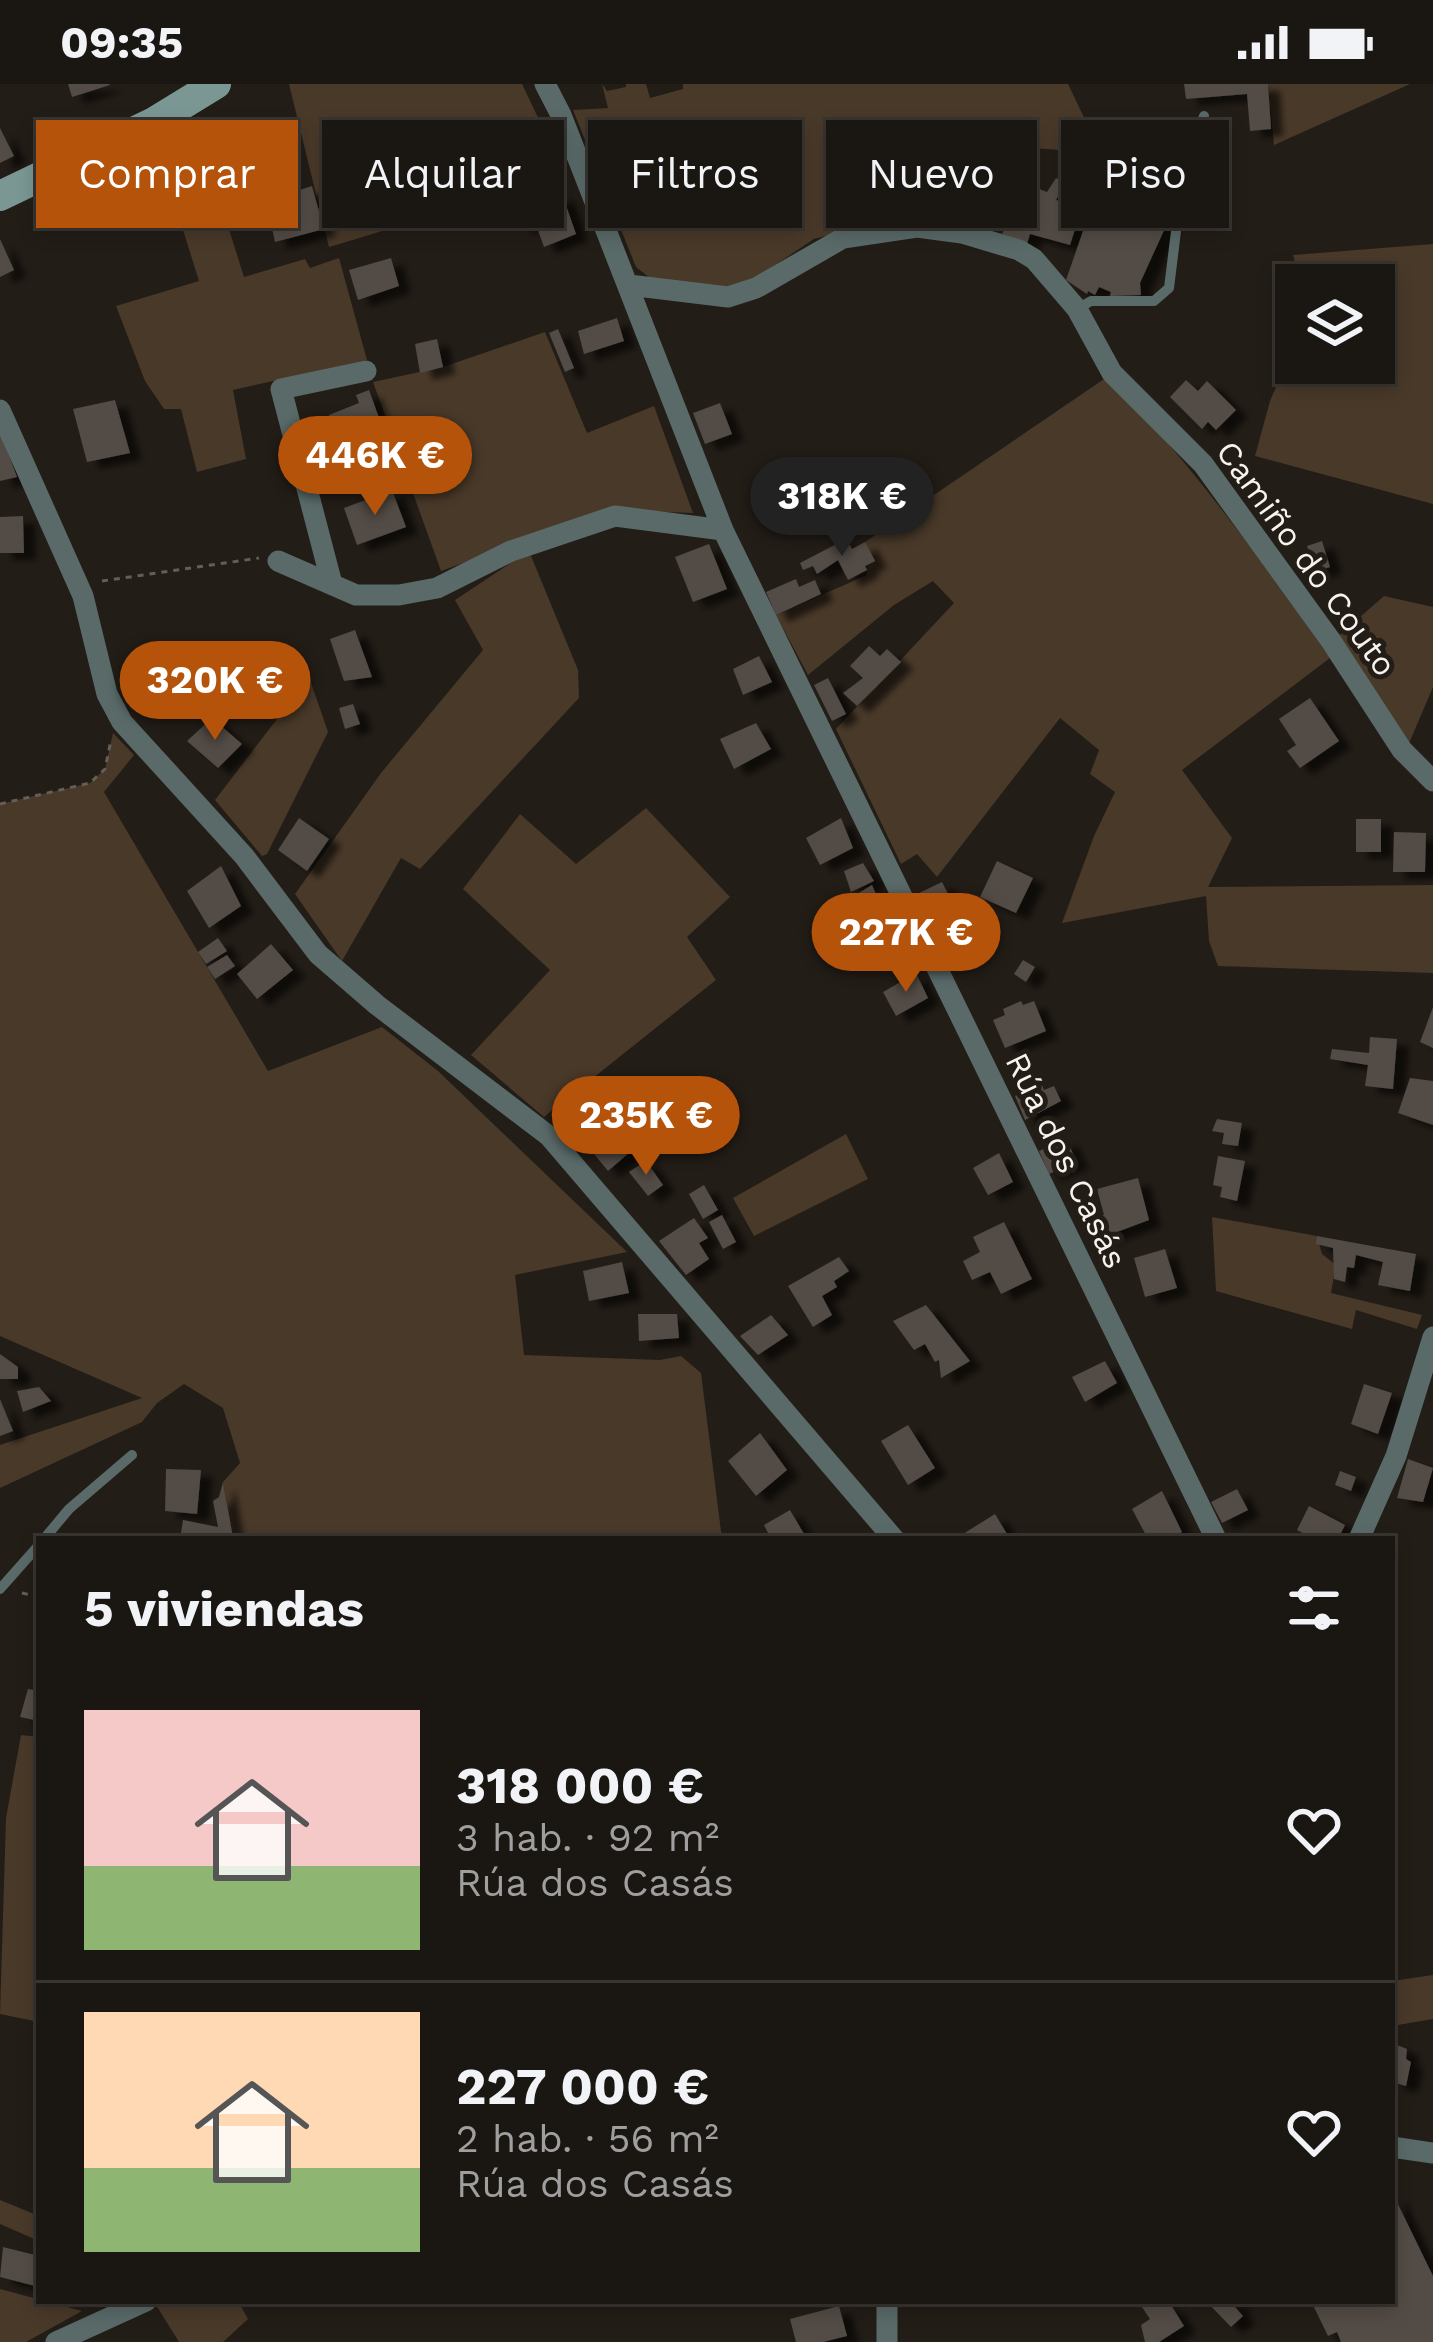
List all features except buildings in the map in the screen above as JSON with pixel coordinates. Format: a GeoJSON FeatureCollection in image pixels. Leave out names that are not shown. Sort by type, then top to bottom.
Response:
{"type":"FeatureCollection","features":[{"type":"Feature","properties":{"kind":"street"},"geometry":{"type":"LineString","coordinates":[[0,196],[154,122],[216,84]]}},
{"type":"Feature","properties":{"kind":"street","name":"Rúa dos Casás"},"geometry":{"type":"LineString","coordinates":[[545,84],[723,530],[1215,1536]]}},
{"type":"Feature","properties":{"kind":"street","name":"Camiño do Couto"},"geometry":{"type":"LineString","coordinates":[[629,285],[728,297],[756,287],[843,238],[917,227],[962,232],[1034,259],[1077,309],[1112,374],[1203,464],[1320,625],[1402,750],[1433,781]]}},
{"type":"Feature","properties":{"kind":"street"},"geometry":{"type":"LineString","coordinates":[[332,584],[281,389],[366,371]]}},
{"type":"Feature","properties":{"kind":"street"},"geometry":{"type":"LineString","coordinates":[[0,410],[78,584],[107,694],[117,712],[244,856],[318,954],[549,1136],[891,1536]]}},
{"type":"Feature","properties":{"kind":"street"},"geometry":{"type":"LineString","coordinates":[[278,561],[356,595],[398,595],[436,588],[512,551],[615,516],[723,530]]}},
{"type":"Feature","properties":{"kind":"street"},"geometry":{"type":"LineString","coordinates":[[1360,1536],[1396,1456],[1433,1337]]}},
{"type":"Feature","properties":{"kind":"street"},"geometry":{"type":"LineString","coordinates":[[1395,2147],[1433,2153]]}},
{"type":"Feature","properties":{"kind":"street"},"geometry":{"type":"LineString","coordinates":[[56,2342],[139,2304]]}},
{"type":"Feature","properties":{"kind":"street"},"geometry":{"type":"LineString","coordinates":[[886,2304],[887,2342]]}},
{"type":"Feature","properties":{"kind":"lane"},"geometry":{"type":"LineString","coordinates":[[1077,309],[1091,301],[1154,301],[1169,288],[1182,183],[1204,116]]}},
{"type":"Feature","properties":{"kind":"lane"},"geometry":{"type":"LineString","coordinates":[[46,1536],[69,1509],[132,1455]]}},
{"type":"Feature","properties":{"kind":"lane"},"geometry":{"type":"LineString","coordinates":[[1,1589],[36,1548]]}},
{"type":"Feature","properties":{"kind":"path"},"geometry":{"type":"LineString","coordinates":[[78,584],[262,557],[278,561]]}},
{"type":"Feature","properties":{"kind":"path"},"geometry":{"type":"LineString","coordinates":[[0,804],[90,783],[105,769],[117,712]]}},
{"type":"Feature","properties":{"kind":"path"},"geometry":{"type":"LineString","coordinates":[[1,1589],[36,1596]]}},
{"type":"Feature","properties":{"kind":"shaded area"},"geometry":{"type":"Polygon","coordinates":[[[289,84],[522,84],[539,120],[322,120],[322,218],[289,84]]]}},
{"type":"Feature","properties":{"kind":"shaded area"},"geometry":{"type":"Polygon","coordinates":[[[602,84],[607,91],[646,84],[650,98],[683,89],[683,84],[1068,84],[1085,120],[1061,120],[1061,150],[1037,148],[1037,120],[826,120],[826,228],[856,228],[814,239],[745,285],[721,291],[655,282],[636,267],[620,228],[802,228],[802,120],[588,120],[588,147],[573,110],[608,108],[602,84]]]}},
{"type":"Feature","properties":{"kind":"shaded area"},"geometry":{"type":"Polygon","coordinates":[[[1268,84],[1410,84],[1274,145],[1268,84]]]}},
{"type":"Feature","properties":{"kind":"shaded area"},"geometry":{"type":"Polygon","coordinates":[[[182,228],[229,228],[244,277],[305,259],[310,268],[339,258],[367,360],[233,390],[246,459],[197,472],[181,409],[164,409],[145,381],[116,306],[199,281],[182,228]]]}},
{"type":"Feature","properties":{"kind":"shaded area"},"geometry":{"type":"Polygon","coordinates":[[[324,228],[392,228],[329,247],[324,228]]]}},
{"type":"Feature","properties":{"kind":"shaded area"},"geometry":{"type":"Polygon","coordinates":[[[1433,244],[1433,504],[1255,456],[1277,384],[1395,384],[1395,264],[1295,264],[1293,255],[1433,244]]]}},
{"type":"Feature","properties":{"kind":"shaded area"},"geometry":{"type":"Polygon","coordinates":[[[545,332],[587,433],[654,406],[693,513],[612,510],[441,571],[373,382],[443,367],[545,332]]]}},
{"type":"Feature","properties":{"kind":"shaded area"},"geometry":{"type":"Polygon","coordinates":[[[1107,377],[1196,478],[1330,658],[1182,770],[1232,838],[1208,887],[1433,885],[1433,973],[1218,966],[1209,941],[1206,896],[1062,923],[1115,792],[1090,774],[1099,750],[1060,718],[937,877],[917,854],[901,864],[836,729],[954,603],[933,581],[894,605],[808,675],[776,615],[867,575],[865,542],[1107,377]]]}},
{"type":"Feature","properties":{"kind":"shaded area"},"geometry":{"type":"Polygon","coordinates":[[[529,551],[578,670],[579,698],[420,869],[401,858],[342,961],[295,894],[381,773],[483,650],[455,600],[529,551]]]}},
{"type":"Feature","properties":{"kind":"shaded area"},"geometry":{"type":"Polygon","coordinates":[[[1384,596],[1433,607],[1433,687],[1407,748],[1337,637],[1384,596]]]}},
{"type":"Feature","properties":{"kind":"shaded area"},"geometry":{"type":"Polygon","coordinates":[[[309,677],[328,732],[262,856],[215,800],[309,677]]]}},
{"type":"Feature","properties":{"kind":"shaded area"},"geometry":{"type":"Polygon","coordinates":[[[113,733],[134,755],[104,792],[268,1071],[382,1027],[438,1071],[627,1252],[515,1275],[524,1355],[660,1360],[681,1356],[701,1373],[722,1536],[233,1536],[223,1482],[240,1463],[223,1408],[184,1384],[157,1403],[142,1422],[0,1488],[0,1445],[142,1398],[0,1336],[0,804],[90,783],[105,769],[113,733]]]}},
{"type":"Feature","properties":{"kind":"shaded area"},"geometry":{"type":"Polygon","coordinates":[[[646,808],[730,897],[687,937],[716,980],[544,1117],[471,1055],[550,970],[463,889],[520,814],[576,864],[646,808]]]}},
{"type":"Feature","properties":{"kind":"shaded area"},"geometry":{"type":"Polygon","coordinates":[[[846,1134],[868,1179],[754,1236],[733,1198],[846,1134]]]}},
{"type":"Feature","properties":{"kind":"shaded area"},"geometry":{"type":"Polygon","coordinates":[[[1212,1217],[1317,1236],[1322,1254],[1336,1265],[1331,1293],[1422,1315],[1417,1329],[1356,1310],[1352,1329],[1216,1291],[1212,1217]]]}},
{"type":"Feature","properties":{"kind":"shaded area"},"geometry":{"type":"Polygon","coordinates":[[[21,1735],[36,1737],[36,2021],[0,2014],[6,1818],[21,1735]]]}},
{"type":"Feature","properties":{"kind":"shaded area"},"geometry":{"type":"Polygon","coordinates":[[[1433,1975],[1433,2019],[1395,2025],[1395,1981],[1433,1975]]]}},
{"type":"Feature","properties":{"kind":"shaded area"},"geometry":{"type":"Polygon","coordinates":[[[0,2200],[36,2215],[36,2240],[0,2224],[0,2200]]]}},
{"type":"Feature","properties":{"kind":"shaded area"},"geometry":{"type":"Polygon","coordinates":[[[0,2289],[36,2299],[36,2304],[82,2311],[26,2342],[0,2342],[0,2289]]]}},
{"type":"Feature","properties":{"kind":"shaded area"},"geometry":{"type":"Polygon","coordinates":[[[240,2304],[248,2319],[223,2342],[179,2342],[156,2305],[240,2304]]]}}]}
